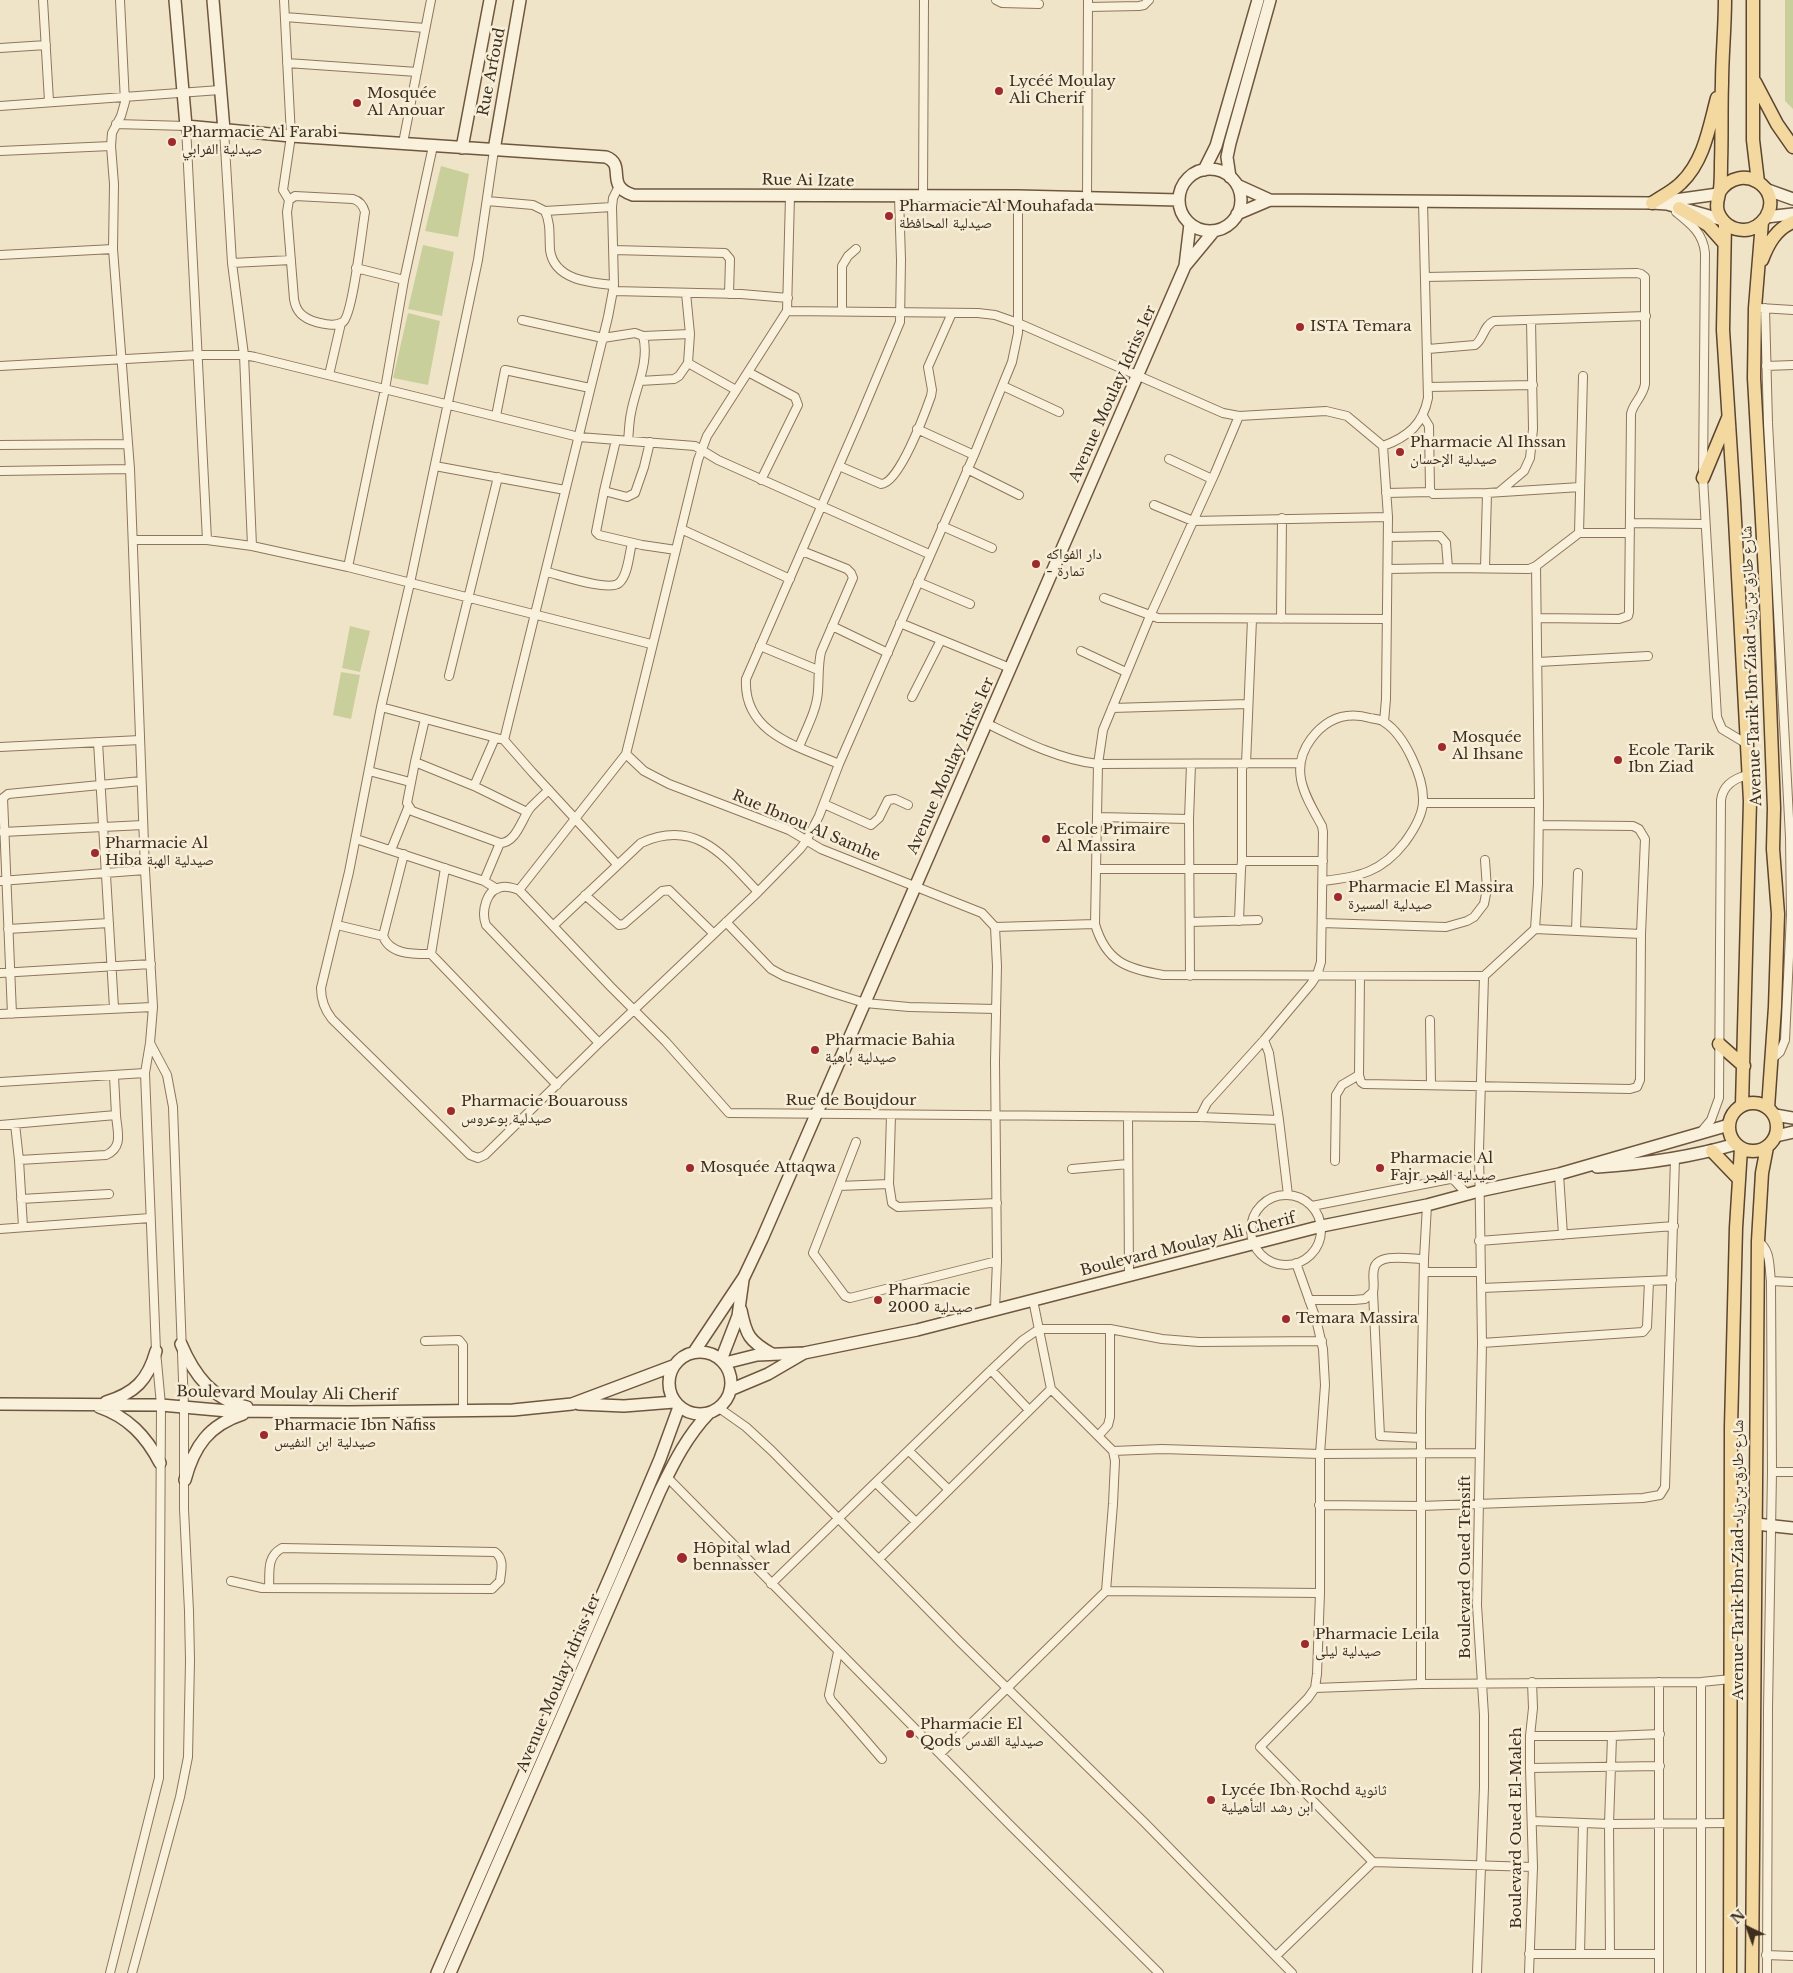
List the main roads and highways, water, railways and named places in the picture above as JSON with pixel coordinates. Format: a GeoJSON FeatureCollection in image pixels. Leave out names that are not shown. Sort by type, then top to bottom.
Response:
{"type":"FeatureCollection","features":[{"type":"Feature","properties":{"kind":"main road"},"geometry":{"type":"LineString","coordinates":[[175,0],[186,126],[291,136],[494,150]]}},
{"type":"Feature","properties":{"kind":"main road"},"geometry":{"type":"LineString","coordinates":[[213,0],[224,130]]}},
{"type":"Feature","properties":{"kind":"main road","name":"Rue Arfoud"},"geometry":{"type":"LineString","coordinates":[[462,148],[490,0]]}},
{"type":"Feature","properties":{"kind":"main road","name":"Rue Arfoud"},"geometry":{"type":"LineString","coordinates":[[494,150],[520,0]]}},
{"type":"Feature","properties":{"kind":"main road"},"geometry":{"type":"LineString","coordinates":[[1204,170],[1216,146],[1258,0]]}},
{"type":"Feature","properties":{"kind":"main road"},"geometry":{"type":"LineString","coordinates":[[1270,0],[1227,157],[1233,181],[1240,195],[1240,205],[1237,214],[1223,228],[1214,231],[1198,229],[1184,217],[1179,200],[1181,189],[1187,180],[1204,170],[1222,172],[1233,181],[1270,200]]}},
{"type":"Feature","properties":{"kind":"main road"},"geometry":{"type":"LineString","coordinates":[[1724,222],[1717,208],[1725,0]]}},
{"type":"Feature","properties":{"kind":"main road"},"geometry":{"type":"LineString","coordinates":[[1652,203],[1673,206],[1724,222],[1734,228],[1746,230],[1754,228],[1764,219],[1769,204],[1761,185],[1753,140],[1752,0]]}},
{"type":"Feature","properties":{"kind":"main road"},"geometry":{"type":"LineString","coordinates":[[1754,79],[1777,124],[1793,147]]}},
{"type":"Feature","properties":{"kind":"main road"},"geometry":{"type":"LineString","coordinates":[[1652,203],[1680,185],[1694,169],[1707,135],[1722,81]]}},
{"type":"Feature","properties":{"kind":"main road","name":"Rue Ai Izate"},"geometry":{"type":"LineString","coordinates":[[494,150],[606,157],[614,163],[619,186],[627,193],[633,195],[1018,196],[1179,200]]}},
{"type":"Feature","properties":{"kind":"main road"},"geometry":{"type":"LineString","coordinates":[[1237,214],[1270,200],[1423,202],[1481,200],[1652,203],[1690,200],[1719,193],[1728,182],[1746,177],[1793,200]]}},
{"type":"Feature","properties":{"kind":"main road"},"geometry":{"type":"LineString","coordinates":[[1673,206],[1704,222],[1724,243]]}},
{"type":"Feature","properties":{"kind":"main road"},"geometry":{"type":"LineString","coordinates":[[1764,219],[1793,214]]}},
{"type":"Feature","properties":{"kind":"main road","name":"Avenue Tarik Ibn Ziad شارع طارق بن زياد"},"geometry":{"type":"LineString","coordinates":[[1752,1973],[1758,1241],[1762,1173],[1767,1147],[1785,1134],[1778,1126],[1771,1112],[1778,914],[1773,849],[1774,808],[1765,574],[1754,378],[1760,308],[1758,272],[1764,219]]}},
{"type":"Feature","properties":{"kind":"main road","name":"Avenue Tarik Ibn Ziad شارع طارق بن زياد"},"geometry":{"type":"LineString","coordinates":[[1724,222],[1723,330],[1747,744],[1750,847],[1742,1105]]}},
{"type":"Feature","properties":{"kind":"main road"},"geometry":{"type":"LineString","coordinates":[[1758,272],[1764,252],[1772,239],[1784,227],[1793,222]]}},
{"type":"Feature","properties":{"kind":"main road"},"geometry":{"type":"LineString","coordinates":[[1185,266],[1190,224]]}},
{"type":"Feature","properties":{"kind":"main road"},"geometry":{"type":"LineString","coordinates":[[1185,266],[1214,231]]}},
{"type":"Feature","properties":{"kind":"main road","name":"Avenue Moulay Idriss Ier"},"geometry":{"type":"LineString","coordinates":[[744,1277],[782,1196],[1185,266]]}},
{"type":"Feature","properties":{"kind":"main road"},"geometry":{"type":"LineString","coordinates":[[1703,478],[1729,413]]}},
{"type":"Feature","properties":{"kind":"main road"},"geometry":{"type":"LineString","coordinates":[[1778,914],[1791,914]]}},
{"type":"Feature","properties":{"kind":"main road"},"geometry":{"type":"LineString","coordinates":[[1719,1044],[1744,1066]]}},
{"type":"Feature","properties":{"kind":"main road"},"geometry":{"type":"LineString","coordinates":[[1729,1125],[1731,1117],[1742,1105],[1757,1103],[1771,1112],[1793,1118]]}},
{"type":"Feature","properties":{"kind":"main road","name":"Avenue Tarik Ibn Ziad شارع طارق بن زياد"},"geometry":{"type":"LineString","coordinates":[[1729,1125],[1729,1133],[1739,1146],[1731,1427],[1730,1973]]}},
{"type":"Feature","properties":{"kind":"main road","name":"Boulevard Moulay Ali Cherif"},"geometry":{"type":"LineString","coordinates":[[723,1362],[751,1356],[804,1353],[917,1330],[1322,1226],[1559,1174],[1660,1143],[1729,1125]]}},
{"type":"Feature","properties":{"kind":"main road"},"geometry":{"type":"LineString","coordinates":[[1762,1173],[1785,1134]]}},
{"type":"Feature","properties":{"kind":"main road"},"geometry":{"type":"LineString","coordinates":[[1739,1146],[1752,1152],[1767,1147]]}},
{"type":"Feature","properties":{"kind":"main road","name":"Boulevard Moulay Ali Cherif"},"geometry":{"type":"LineString","coordinates":[[1580,1168],[1630,1165],[1739,1146]]}},
{"type":"Feature","properties":{"kind":"main road"},"geometry":{"type":"LineString","coordinates":[[1712,1151],[1738,1178]]}},
{"type":"Feature","properties":{"kind":"main road"},"geometry":{"type":"LineString","coordinates":[[723,1362],[740,1306],[744,1277]]}},
{"type":"Feature","properties":{"kind":"main road"},"geometry":{"type":"LineString","coordinates":[[694,1352],[744,1277]]}},
{"type":"Feature","properties":{"kind":"main road"},"geometry":{"type":"LineString","coordinates":[[740,1306],[748,1335],[757,1345],[772,1354]]}},
{"type":"Feature","properties":{"kind":"main road"},"geometry":{"type":"LineString","coordinates":[[182,1344],[190,1364],[202,1382],[218,1396],[237,1405],[264,1410]]}},
{"type":"Feature","properties":{"kind":"main road"},"geometry":{"type":"LineString","coordinates":[[93,1405],[120,1398],[133,1390],[144,1379],[152,1366],[156,1351]]}},
{"type":"Feature","properties":{"kind":"main road"},"geometry":{"type":"LineString","coordinates":[[702,1351],[712,1354],[723,1362],[731,1378],[730,1390],[724,1403],[714,1410],[692,1413],[677,1404],[668,1387],[668,1380],[673,1366],[679,1359],[694,1352],[702,1351]]}},
{"type":"Feature","properties":{"kind":"main road","name":"Boulevard Moulay Ali Cherif"},"geometry":{"type":"LineString","coordinates":[[730,1390],[768,1374],[804,1353]]}},
{"type":"Feature","properties":{"kind":"main road","name":"Boulevard Moulay Ali Cherif"},"geometry":{"type":"LineString","coordinates":[[572,1404],[673,1366]]}},
{"type":"Feature","properties":{"kind":"main road","name":"Boulevard Moulay Ali Cherif"},"geometry":{"type":"LineString","coordinates":[[0,1404],[160,1405],[228,1410],[463,1411],[513,1410],[572,1404],[624,1406],[677,1404]]}},
{"type":"Feature","properties":{"kind":"main road","name":"Avenue Moulay Idriss Ier"},"geometry":{"type":"LineString","coordinates":[[437,1973],[638,1511],[677,1404]]}},
{"type":"Feature","properties":{"kind":"main road"},"geometry":{"type":"LineString","coordinates":[[93,1405],[107,1410],[133,1426],[144,1437],[160,1463]]}},
{"type":"Feature","properties":{"kind":"main road"},"geometry":{"type":"LineString","coordinates":[[185,1480],[190,1461],[200,1443],[213,1429],[230,1418],[264,1410]]}},
{"type":"Feature","properties":{"kind":"main road","name":"Avenue Moulay Idriss Ier"},"geometry":{"type":"LineString","coordinates":[[450,1973],[640,1534],[689,1436],[714,1410]]}},
{"type":"Feature","properties":{"kind":"main road"},"geometry":{"type":"LineString","coordinates":[[1756,1524],[1793,1528]]}},
{"type":"Feature","properties":{"kind":"place","name":"Lycéé Moulay Ali Cherif"},"geometry":{"type":"Point","coordinates":[999,91]}},
{"type":"Feature","properties":{"kind":"place","name":"Mosquée Al Anouar"},"geometry":{"type":"Point","coordinates":[357,103]}},
{"type":"Feature","properties":{"kind":"place","name":"Pharmacie Al Farabi صيدلية الفرابي"},"geometry":{"type":"Point","coordinates":[172,142]}},
{"type":"Feature","properties":{"kind":"place","name":"Pharmacie Al Mouhafada صيدلية المحافظة"},"geometry":{"type":"Point","coordinates":[889,216]}},
{"type":"Feature","properties":{"kind":"place","name":"ISTA Temara"},"geometry":{"type":"Point","coordinates":[1300,327]}},
{"type":"Feature","properties":{"kind":"place","name":"Pharmacie Al Ihssan صيدلية الإحسان"},"geometry":{"type":"Point","coordinates":[1400,452]}},
{"type":"Feature","properties":{"kind":"place","name":"دار الفواكه - تمارة"},"geometry":{"type":"Point","coordinates":[1036,564]}},
{"type":"Feature","properties":{"kind":"place","name":"Mosquée Al Ihsane"},"geometry":{"type":"Point","coordinates":[1442,747]}},
{"type":"Feature","properties":{"kind":"place","name":"Ecole Tarik Ibn Ziad"},"geometry":{"type":"Point","coordinates":[1618,760]}},
{"type":"Feature","properties":{"kind":"place","name":"Ecole Primaire Al Massira"},"geometry":{"type":"Point","coordinates":[1046,839]}},
{"type":"Feature","properties":{"kind":"place","name":"Pharmacie Al Hiba صيدلية الهبة"},"geometry":{"type":"Point","coordinates":[95,853]}},
{"type":"Feature","properties":{"kind":"place","name":"Pharmacie El Massira صيدلية المسيرة"},"geometry":{"type":"Point","coordinates":[1338,897]}},
{"type":"Feature","properties":{"kind":"place","name":"Pharmacie Bahia صيدلية باهية"},"geometry":{"type":"Point","coordinates":[815,1050]}},
{"type":"Feature","properties":{"kind":"place","name":"Pharmacie Bouarouss صيدلية بوعروس"},"geometry":{"type":"Point","coordinates":[451,1111]}},
{"type":"Feature","properties":{"kind":"place","name":"Mosquée Attaqwa"},"geometry":{"type":"Point","coordinates":[690,1168]}},
{"type":"Feature","properties":{"kind":"place","name":"Pharmacie Al Fajr صيدلية الفجر"},"geometry":{"type":"Point","coordinates":[1380,1168]}},
{"type":"Feature","properties":{"kind":"place","name":"Pharmacie 2000 صيدلية"},"geometry":{"type":"Point","coordinates":[878,1300]}},
{"type":"Feature","properties":{"kind":"place","name":"Temara Massira"},"geometry":{"type":"Point","coordinates":[1286,1319]}},
{"type":"Feature","properties":{"kind":"place","name":"Pharmacie Ibn Nafiss صيدلية ابن النفيس"},"geometry":{"type":"Point","coordinates":[264,1435]}},
{"type":"Feature","properties":{"kind":"place","name":"Hôpital wlad bennasser"},"geometry":{"type":"Point","coordinates":[682,1558]}},
{"type":"Feature","properties":{"kind":"place","name":"Pharmacie Leila صيدلية ليلى"},"geometry":{"type":"Point","coordinates":[1305,1644]}},
{"type":"Feature","properties":{"kind":"place","name":"Pharmacie El Qods صيدلية القدس"},"geometry":{"type":"Point","coordinates":[910,1734]}},
{"type":"Feature","properties":{"kind":"place","name":"Lycée Ibn Rochd ثانوية ابن رشد التأهيلية"},"geometry":{"type":"Point","coordinates":[1211,1800]}}]}
